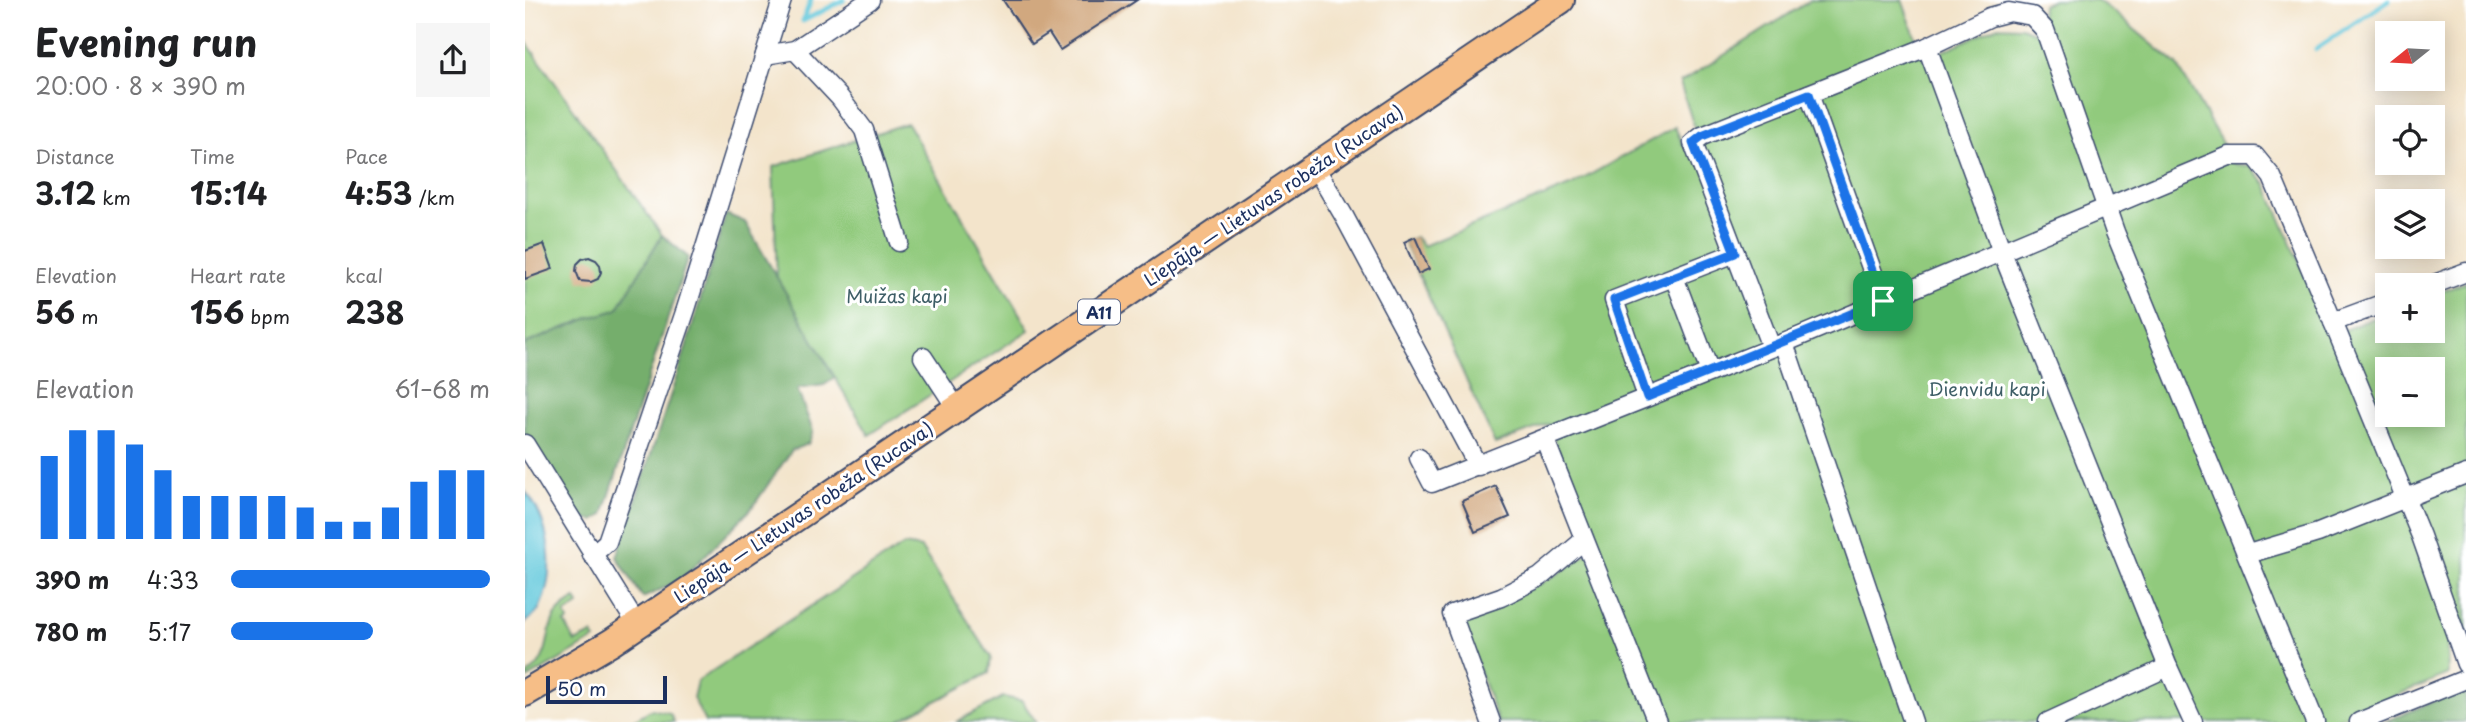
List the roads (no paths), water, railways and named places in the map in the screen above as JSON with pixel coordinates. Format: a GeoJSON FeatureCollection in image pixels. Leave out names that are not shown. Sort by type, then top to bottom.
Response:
{"type":"FeatureCollection","features":[{"type":"Feature","properties":{"kind":"highway","name":"Liepāja — Lietuvas robeža (Rucava)"},"geometry":{"type":"LineString","coordinates":[[637,625],[1561,0]]}},
{"type":"Feature","properties":{"kind":"highway","name":"A11"},"geometry":{"type":"LineString","coordinates":[[525,694],[637,625]]}},
{"type":"Feature","properties":{"kind":"street"},"geometry":{"type":"LineString","coordinates":[[592,555],[607,542],[686,309],[782,0]]}},
{"type":"Feature","properties":{"kind":"street"},"geometry":{"type":"LineString","coordinates":[[765,55],[795,50],[870,0]]}},
{"type":"Feature","properties":{"kind":"street"},"geometry":{"type":"LineString","coordinates":[[1913,722],[1777,345],[1735,253],[1693,143],[1702,136],[1927,47],[1990,17],[2009,12],[2032,16],[2045,30],[2107,207],[2315,722]]}},
{"type":"Feature","properties":{"kind":"street"},"geometry":{"type":"LineString","coordinates":[[1927,47],[2002,252],[2168,667],[2193,722]]}},
{"type":"Feature","properties":{"kind":"street"},"geometry":{"type":"LineString","coordinates":[[795,50],[840,97],[864,130],[899,242]]}},
{"type":"Feature","properties":{"kind":"street"},"geometry":{"type":"LineString","coordinates":[[1809,94],[1883,301]]}},
{"type":"Feature","properties":{"kind":"street"},"geometry":{"type":"LineString","coordinates":[[1419,458],[1432,483],[1777,345],[2229,156],[2255,156],[2272,177],[2333,322],[2405,498],[2465,665],[2359,722]]}},
{"type":"Feature","properties":{"kind":"street"},"geometry":{"type":"LineString","coordinates":[[1315,167],[1478,466]]}},
{"type":"Feature","properties":{"kind":"street"},"geometry":{"type":"LineString","coordinates":[[1647,397],[1614,300],[1735,253]]}},
{"type":"Feature","properties":{"kind":"street"},"geometry":{"type":"LineString","coordinates":[[2445,280],[2466,272]]}},
{"type":"Feature","properties":{"kind":"street"},"geometry":{"type":"LineString","coordinates":[[1674,277],[1710,372]]}},
{"type":"Feature","properties":{"kind":"street"},"geometry":{"type":"LineString","coordinates":[[2333,322],[2375,306]]}},
{"type":"Feature","properties":{"kind":"street"},"geometry":{"type":"LineString","coordinates":[[923,357],[957,409]]}},
{"type":"Feature","properties":{"kind":"street"},"geometry":{"type":"LineString","coordinates":[[1545,440],[1657,722]]}},
{"type":"Feature","properties":{"kind":"street"},"geometry":{"type":"LineString","coordinates":[[525,444],[637,625]]}},
{"type":"Feature","properties":{"kind":"street"},"geometry":{"type":"LineString","coordinates":[[2248,554],[2318,533],[2466,474]]}},
{"type":"Feature","properties":{"kind":"street"},"geometry":{"type":"LineString","coordinates":[[1491,722],[1452,614],[1501,597],[1540,577],[1584,540]]}},
{"type":"Feature","properties":{"kind":"street"},"geometry":{"type":"LineString","coordinates":[[2048,722],[2168,667]]}},
{"type":"Feature","properties":{"kind":"water"},"geometry":{"type":"Polygon","coordinates":[[[525,491],[540,516],[549,562],[545,593],[540,607],[525,623],[525,491]]]}},
{"type":"Feature","properties":{"kind":"waterway"},"geometry":{"type":"LineString","coordinates":[[811,0],[803,21],[844,0]]}},
{"type":"Feature","properties":{"kind":"waterway"},"geometry":{"type":"LineString","coordinates":[[2316,49],[2389,0]]}},
{"type":"Feature","properties":{"kind":"park label","name":"Muižas kapi"},"geometry":{"type":"Point","coordinates":[897,295]}},
{"type":"Feature","properties":{"kind":"park label","name":"Dienvidu kapi"},"geometry":{"type":"Point","coordinates":[1987,388]}}]}
